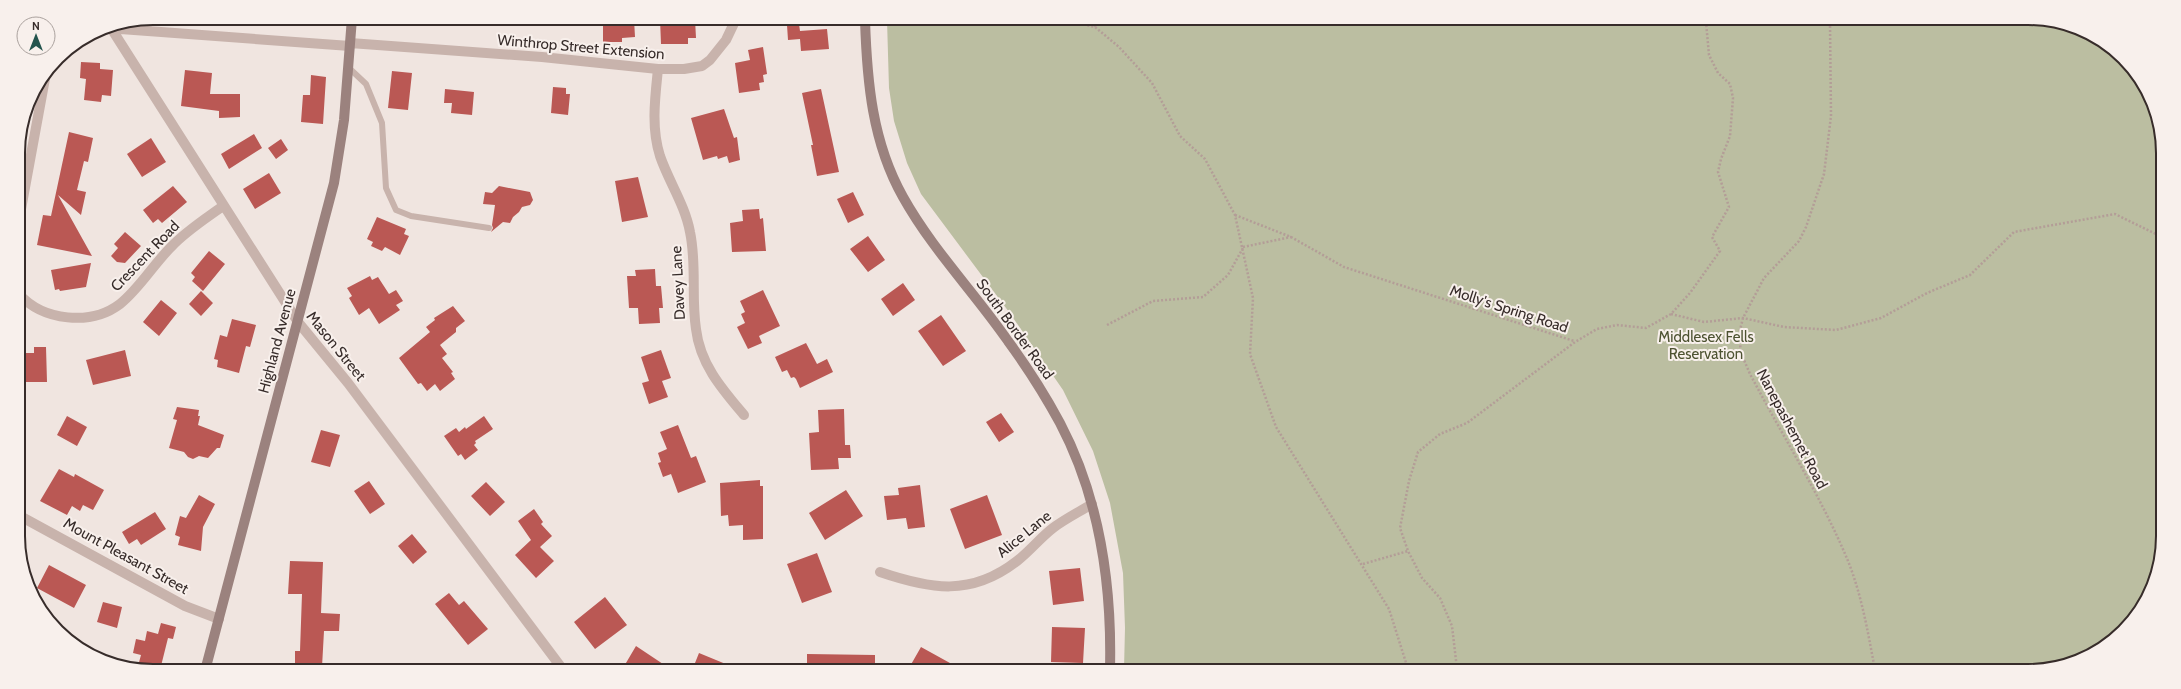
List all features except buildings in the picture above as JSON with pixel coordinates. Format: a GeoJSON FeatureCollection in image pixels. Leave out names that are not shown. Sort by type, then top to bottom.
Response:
{"type":"FeatureCollection","features":[{"type":"Feature","properties":{"kind":"main road","name":"Highland Avenue"},"geometry":{"type":"LineString","coordinates":[[207,664],[298,322],[336,171],[343,134],[351,25]]}},
{"type":"Feature","properties":{"kind":"main road","name":"South Border Road"},"geometry":{"type":"LineString","coordinates":[[865,25],[868,79],[874,119],[885,154],[902,196],[943,257],[1008,341],[1060,422],[1074,454],[1092,504],[1103,546],[1109,595],[1110,664]]}},
{"type":"Feature","properties":{"kind":"street","name":"Winthrop Street Extension"},"geometry":{"type":"LineString","coordinates":[[121,29],[542,57],[658,69],[694,69],[707,63],[726,40],[733,25]]}},
{"type":"Feature","properties":{"kind":"street","name":"Mason Street"},"geometry":{"type":"LineString","coordinates":[[111,32],[298,322],[344,379],[559,664]]}},
{"type":"Feature","properties":{"kind":"street","name":"Davey Lane"},"geometry":{"type":"LineString","coordinates":[[658,69],[654,119],[656,141],[660,158],[690,230],[695,267],[695,322],[698,340],[703,357],[716,382],[744,415]]}},
{"type":"Feature","properties":{"kind":"street"},"geometry":{"type":"LineString","coordinates":[[25,187],[43,87]]}},
{"type":"Feature","properties":{"kind":"street","name":"Crescent Road"},"geometry":{"type":"LineString","coordinates":[[25,299],[37,308],[63,317],[89,316],[107,312],[126,298],[178,240],[223,206]]}},
{"type":"Feature","properties":{"kind":"street","name":"Alice Lane"},"geometry":{"type":"LineString","coordinates":[[880,572],[914,583],[927,585],[953,586],[974,583],[1007,568],[1053,528],[1092,504]]}},
{"type":"Feature","properties":{"kind":"street","name":"Mount Pleasant Street"},"geometry":{"type":"LineString","coordinates":[[25,519],[185,606],[219,619]]}},
{"type":"Feature","properties":{"kind":"lane"},"geometry":{"type":"LineString","coordinates":[[349,68],[366,84],[382,122],[386,188],[396,210],[411,216],[489,228]]}},
{"type":"Feature","properties":{"kind":"path"},"geometry":{"type":"LineString","coordinates":[[1086,25],[1095,27],[1118,47],[1152,83],[1180,136],[1205,159],[1235,215],[1253,298],[1250,354],[1276,427],[1321,502],[1363,564],[1389,609],[1406,664]]}},
{"type":"Feature","properties":{"kind":"path","name":"Molly's Spring Road"},"geometry":{"type":"LineString","coordinates":[[1235,215],[1291,237],[1344,267],[1575,342],[1598,329],[1617,325],[1646,328],[1671,314],[1690,294],[1720,251],[1712,237],[1728,207],[1718,172],[1721,159],[1730,136],[1733,98],[1730,84],[1718,73],[1709,55],[1706,25]]}},
{"type":"Feature","properties":{"kind":"path","name":"Nanepashemet Road"},"geometry":{"type":"LineString","coordinates":[[1830,25],[1831,116],[1824,174],[1806,227],[1799,241],[1764,278],[1743,318],[1739,334],[1741,353],[1750,374],[1829,521],[1848,561],[1864,610],[1874,664]]}},
{"type":"Feature","properties":{"kind":"path"},"geometry":{"type":"LineString","coordinates":[[1671,314],[1704,322],[1743,318],[1784,327],[1836,330],[1880,318],[1927,294],[1970,275],[2014,232],[2115,214],[2156,234]]}},
{"type":"Feature","properties":{"kind":"path"},"geometry":{"type":"LineString","coordinates":[[1243,247],[1291,237]]}},
{"type":"Feature","properties":{"kind":"path"},"geometry":{"type":"LineString","coordinates":[[1107,325],[1153,301],[1203,297],[1228,275],[1243,247]]}},
{"type":"Feature","properties":{"kind":"path"},"geometry":{"type":"LineString","coordinates":[[1456,664],[1452,626],[1440,598],[1422,578],[1408,551],[1400,528],[1418,452],[1440,434],[1467,423],[1575,342]]}},
{"type":"Feature","properties":{"kind":"path"},"geometry":{"type":"LineString","coordinates":[[1363,564],[1408,551]]}},
{"type":"Feature","properties":{"kind":"green space","name":"Middlesex Fells Reservation"},"geometry":{"type":"Polygon","coordinates":[[[887,25],[2028,25],[2061,29],[2077,35],[2099,47],[2124,69],[2143,96],[2154,128],[2156,153],[2156,536],[2152,569],[2146,585],[2139,600],[2124,620],[2099,642],[2092,647],[2061,660],[2037,664],[1124,664],[1125,628],[1123,573],[1110,503],[1093,451],[1063,390],[1009,312],[921,194],[907,163],[894,121],[889,88],[887,25]]]}}]}
